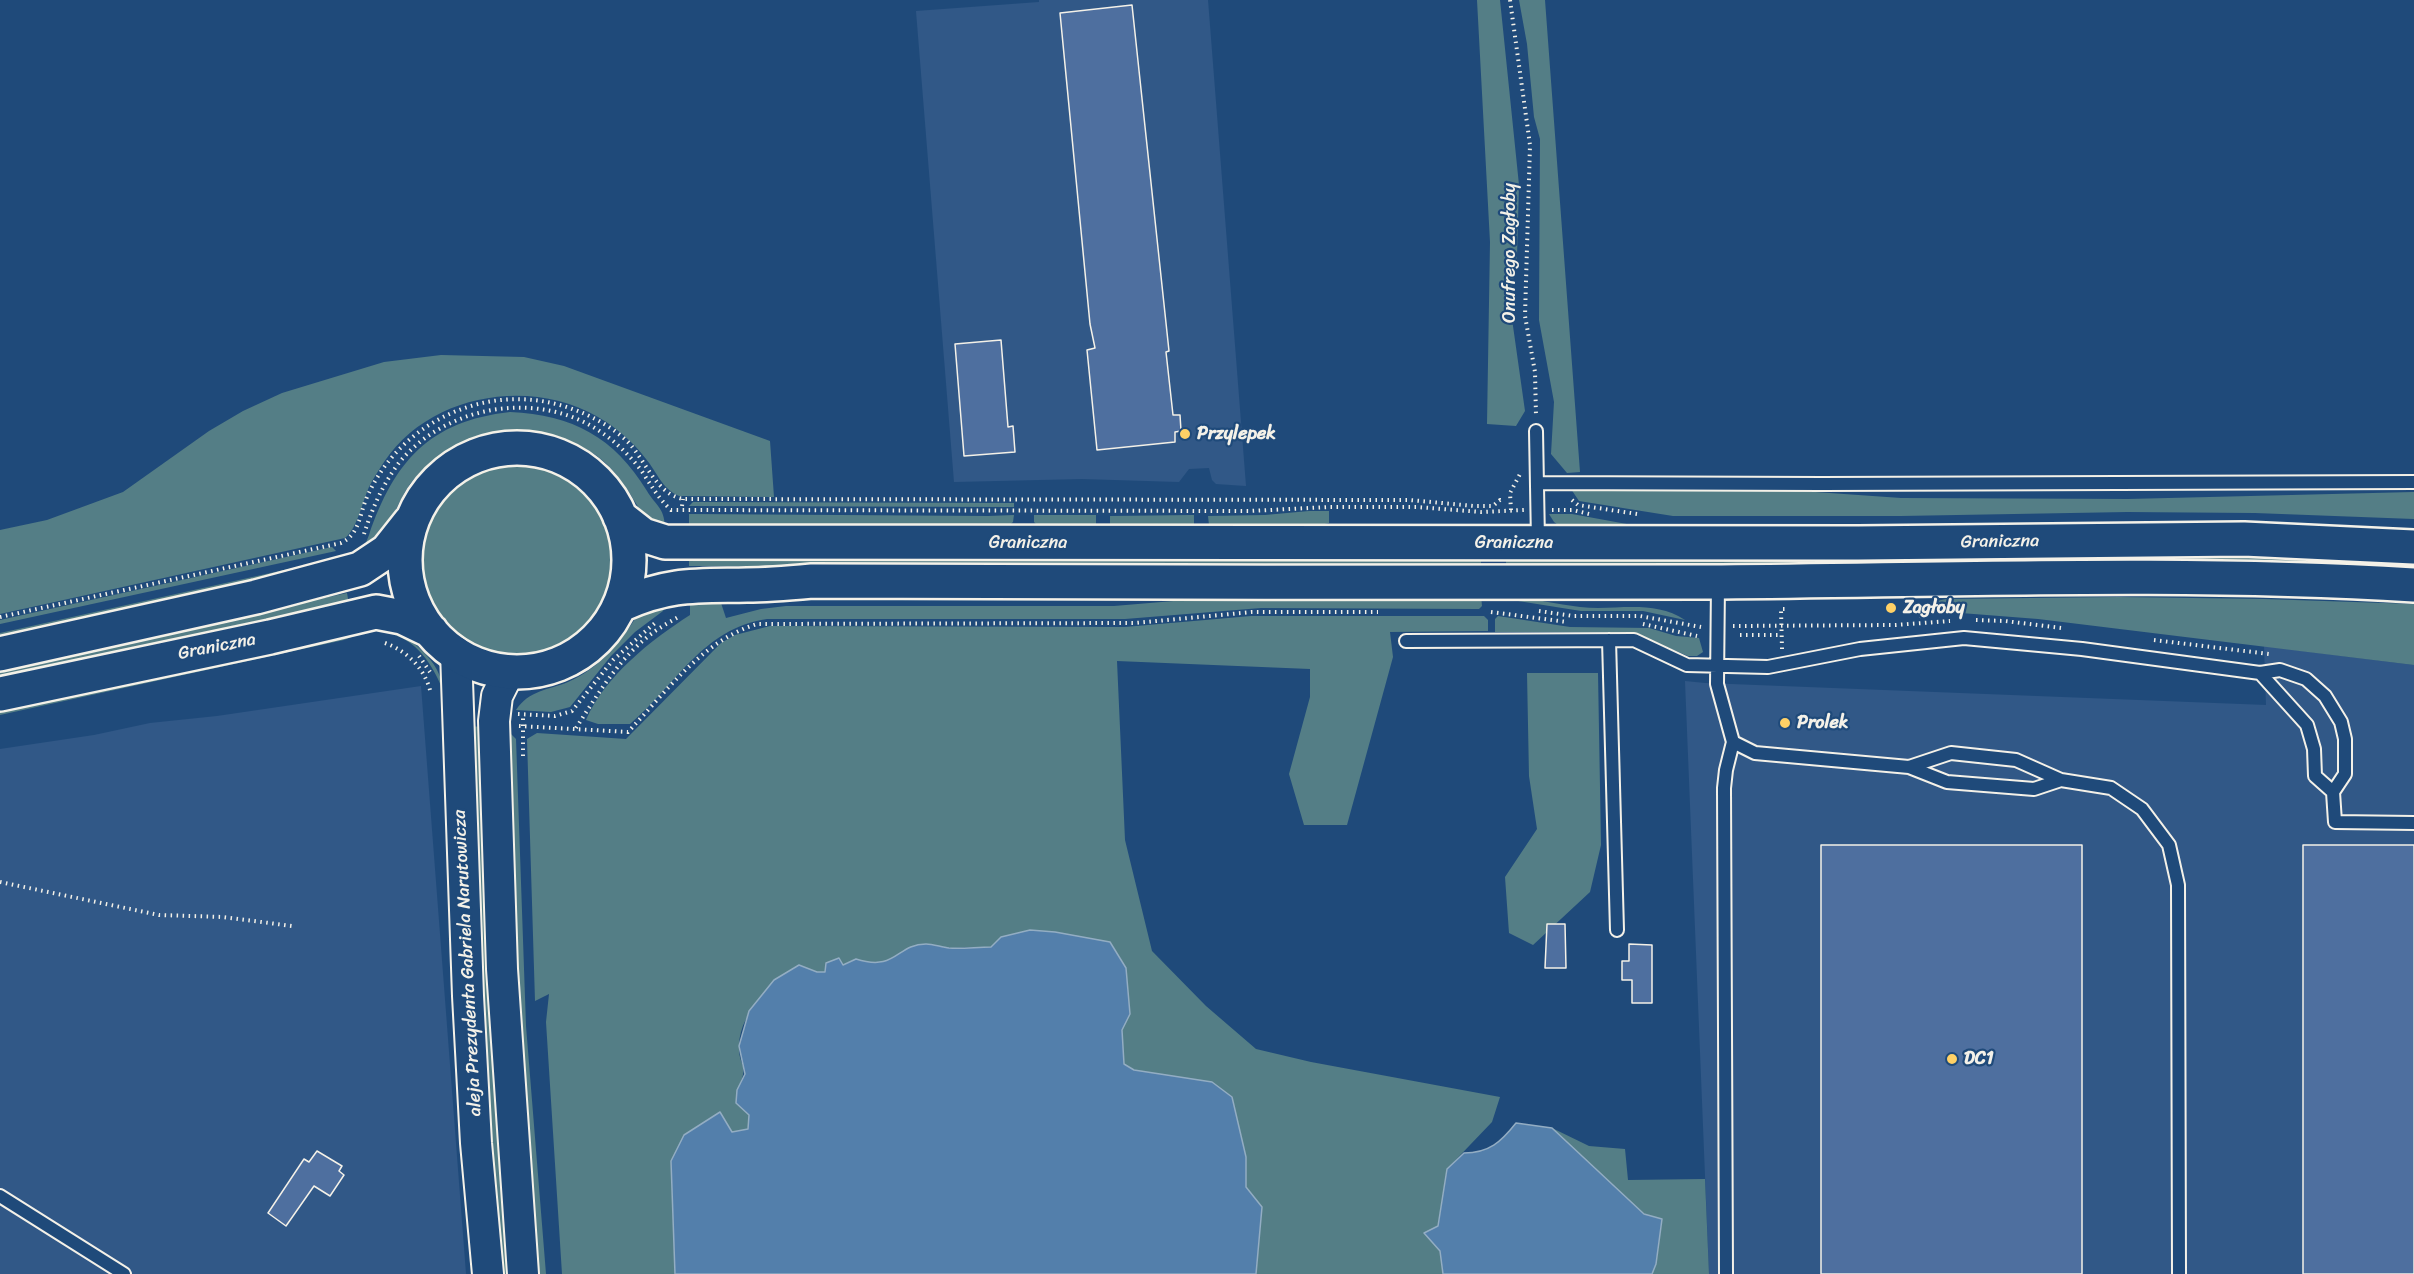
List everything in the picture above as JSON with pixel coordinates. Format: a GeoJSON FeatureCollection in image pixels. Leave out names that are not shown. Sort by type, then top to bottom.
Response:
{"type":"FeatureCollection","features":[{"type":"Feature","properties":{"kind":"main road"},"geometry":{"type":"LineString","coordinates":[[0,654],[245,600],[360,569],[387,551],[410,522],[427,491],[438,478],[454,465],[490,450],[528,448],[550,453],[591,477],[607,495],[620,517],[631,559],[630,581],[623,604],[601,637],[565,662],[544,669],[509,672],[471,662],[431,631],[414,605],[407,578],[405,549],[410,522]]}},
{"type":"Feature","properties":{"kind":"main road","name":"Graniczna"},"geometry":{"type":"LineString","coordinates":[[620,517],[643,536],[665,542],[1858,543],[2244,539],[2414,547]]}},
{"type":"Feature","properties":{"kind":"main road","name":"Graniczna"},"geometry":{"type":"LineString","coordinates":[[623,604],[645,594],[675,586],[812,581],[1718,582],[2174,578],[2340,581],[2414,585]]}},
{"type":"Feature","properties":{"kind":"main road","name":"Graniczna"},"geometry":{"type":"LineString","coordinates":[[0,694],[270,637],[376,612],[402,617],[431,631]]}},
{"type":"Feature","properties":{"kind":"street","name":"aleja Prezydenta Gabriela Narutowicza"},"geometry":{"type":"LineString","coordinates":[[456,652],[468,996],[476,1143],[488,1274]]}},
{"type":"Feature","properties":{"kind":"street","name":"aleja Prezydenta Gabriela Narutowicza"},"geometry":{"type":"LineString","coordinates":[[509,672],[497,696],[494,721],[502,969],[524,1274]]}},
{"type":"Feature","properties":{"kind":"lane"},"geometry":{"type":"LineString","coordinates":[[1536,431],[1538,543]]}},
{"type":"Feature","properties":{"kind":"lane"},"geometry":{"type":"LineString","coordinates":[[1537,483],[2414,482]]}},
{"type":"Feature","properties":{"kind":"lane"},"geometry":{"type":"LineString","coordinates":[[1718,582],[1717,684],[1733,742],[1724,788],[1726,1274]]}},
{"type":"Feature","properties":{"kind":"lane"},"geometry":{"type":"LineString","coordinates":[[1406,641],[1634,640],[1687,665],[1768,667],[1860,649],[1964,638],[2082,649],[2260,673],[2280,670],[2306,680],[2325,696],[2341,722],[2345,739],[2345,774],[2333,792],[2335,822],[2414,823]]}},
{"type":"Feature","properties":{"kind":"lane"},"geometry":{"type":"LineString","coordinates":[[1609,640],[1617,930]]}},
{"type":"Feature","properties":{"kind":"lane"},"geometry":{"type":"LineString","coordinates":[[2260,673],[2307,725],[2314,749],[2314,776],[2333,792]]}},
{"type":"Feature","properties":{"kind":"lane"},"geometry":{"type":"LineString","coordinates":[[1733,742],[1755,753],[1909,767],[1947,782],[2034,789],[2061,780]]}},
{"type":"Feature","properties":{"kind":"lane"},"geometry":{"type":"LineString","coordinates":[[1909,767],[1951,753],[2016,760],[2061,780],[2111,788],[2142,809],[2169,845],[2178,885],[2179,1274]]}},
{"type":"Feature","properties":{"kind":"lane"},"geometry":{"type":"LineString","coordinates":[[0,1196],[124,1274]]}},
{"type":"Feature","properties":{"kind":"path","name":"Onufrego Zagłoby"},"geometry":{"type":"LineString","coordinates":[[1510,0],[1530,145],[1525,316],[1535,372],[1536,431]]}},
{"type":"Feature","properties":{"kind":"path"},"geometry":{"type":"LineString","coordinates":[[0,617],[341,543],[352,538],[356,532],[368,496],[380,473],[414,435],[436,420],[480,403],[515,399],[535,400],[581,412],[596,420],[626,441],[644,461],[668,495],[683,499],[1410,502],[1474,506],[1492,506],[1500,500],[1503,501]]}},
{"type":"Feature","properties":{"kind":"path"},"geometry":{"type":"LineString","coordinates":[[363,537],[381,491],[398,464],[414,447],[459,419],[491,410],[515,408],[530,408],[568,416],[600,432],[640,469],[653,492],[671,510],[1250,511],[1338,507],[1417,507],[1481,512],[1537,510]]}},
{"type":"Feature","properties":{"kind":"path"},"geometry":{"type":"LineString","coordinates":[[682,506],[683,499]]}},
{"type":"Feature","properties":{"kind":"path"},"geometry":{"type":"LineString","coordinates":[[1528,610],[1574,616],[1640,616],[1696,627],[1895,625],[1923,622],[1920,611],[1912,604]]}},
{"type":"Feature","properties":{"kind":"path"},"geometry":{"type":"LineString","coordinates":[[516,725],[628,732],[690,667],[720,640],[731,633],[757,624],[1134,623],[1252,612],[1383,612]]}},
{"type":"Feature","properties":{"kind":"path"},"geometry":{"type":"LineString","coordinates":[[576,729],[606,683],[635,649],[682,614]]}},
{"type":"Feature","properties":{"kind":"path"},"geometry":{"type":"LineString","coordinates":[[1740,635],[1781,635]]}},
{"type":"Feature","properties":{"kind":"path"},"geometry":{"type":"LineString","coordinates":[[376,640],[390,645],[412,659],[427,680],[432,697]]}},
{"type":"Feature","properties":{"kind":"path"},"geometry":{"type":"LineString","coordinates":[[523,714],[523,760]]}},
{"type":"Feature","properties":{"kind":"path"},"geometry":{"type":"LineString","coordinates":[[0,882],[159,915],[223,917],[292,926]]}},
{"type":"Feature","properties":{"kind":"shaded area"},"geometry":{"type":"Polygon","coordinates":[[[1039,0],[1208,0],[1246,486],[1216,484],[1212,480],[1209,468],[1189,469],[1179,482],[1082,479],[954,482],[916,11],[1039,2],[1039,0]]]}},
{"type":"Feature","properties":{"kind":"shaded area"},"geometry":{"type":"Polygon","coordinates":[[[2264,646],[2414,665],[2414,1274],[1709,1274],[1685,681],[2266,705],[2264,646]]]}},
{"type":"Feature","properties":{"kind":"shaded area"},"geometry":{"type":"Polygon","coordinates":[[[421,686],[466,1274],[0,1274],[0,749],[94,735],[150,723],[217,716],[421,686]]]}},
{"type":"Feature","properties":{"kind":"shaded area"},"geometry":{"type":"Polygon","coordinates":[[[1030,930],[1110,942],[1126,968],[1130,1014],[1122,1030],[1124,1064],[1134,1070],[1212,1082],[1232,1097],[1246,1157],[1246,1187],[1262,1207],[1256,1274],[675,1274],[671,1161],[684,1135],[720,1112],[732,1132],[748,1129],[749,1115],[736,1103],[737,1090],[745,1074],[739,1046],[749,1011],[774,980],[799,965],[817,972],[825,972],[826,963],[839,958],[843,965],[856,959],[880,962],[916,945],[929,944],[946,948],[991,947],[1001,937],[1030,930]]]}},
{"type":"Feature","properties":{"kind":"shaded area"},"geometry":{"type":"Polygon","coordinates":[[[1516,1123],[1552,1128],[1644,1214],[1662,1219],[1656,1264],[1652,1274],[1443,1274],[1440,1251],[1424,1233],[1438,1226],[1447,1169],[1464,1153],[1481,1151],[1494,1145],[1516,1123]]]}},
{"type":"Feature","properties":{"kind":"green space"},"geometry":{"type":"Polygon","coordinates":[[[1477,0],[1500,0],[1519,185],[1517,256],[1511,294],[1512,319],[1525,411],[1516,426],[1487,424],[1490,242],[1477,0]]]}},
{"type":"Feature","properties":{"kind":"green space"},"geometry":{"type":"Polygon","coordinates":[[[1519,0],[1545,0],[1580,472],[1567,473],[1551,454],[1554,402],[1539,320],[1540,139],[1534,117],[1527,44],[1519,0]]]}},
{"type":"Feature","properties":{"kind":"green space"},"geometry":{"type":"Polygon","coordinates":[[[441,355],[524,357],[564,366],[770,441],[774,497],[679,496],[664,485],[630,441],[598,417],[571,405],[542,398],[512,396],[482,399],[454,407],[427,421],[403,439],[373,479],[357,521],[345,538],[0,614],[0,530],[47,520],[123,492],[209,431],[243,411],[282,393],[384,362],[441,355]]]}},
{"type":"Feature","properties":{"kind":"green space"},"geometry":{"type":"Polygon","coordinates":[[[510,412],[533,414],[572,424],[606,443],[621,456],[659,507],[665,527],[645,516],[622,482],[605,463],[574,442],[549,434],[523,430],[498,432],[473,438],[450,449],[428,464],[404,494],[387,535],[362,552],[390,486],[403,466],[418,450],[436,436],[457,425],[482,417],[510,412]]]}},
{"type":"Feature","properties":{"kind":"green space"},"geometry":{"type":"Polygon","coordinates":[[[508,465],[526,465],[554,472],[585,493],[606,524],[613,561],[606,598],[585,629],[554,650],[526,657],[508,657],[472,646],[443,622],[432,606],[425,589],[421,570],[421,552],[432,516],[456,487],[472,476],[489,469],[508,465]]]}},
{"type":"Feature","properties":{"kind":"green space"},"geometry":{"type":"Polygon","coordinates":[[[1571,489],[1801,491],[1901,498],[2128,499],[2414,492],[2414,519],[2255,513],[2127,512],[1900,516],[1673,516],[1579,501],[1571,489]]]}},
{"type":"Feature","properties":{"kind":"green space"},"geometry":{"type":"Polygon","coordinates":[[[693,502],[1014,503],[1014,507],[689,506],[693,502]]]}},
{"type":"Feature","properties":{"kind":"green space"},"geometry":{"type":"Polygon","coordinates":[[[1329,511],[1329,523],[1307,528],[1214,529],[1209,525],[1208,516],[1265,515],[1329,511]]]}},
{"type":"Feature","properties":{"kind":"green space"},"geometry":{"type":"Polygon","coordinates":[[[689,514],[1014,515],[1013,522],[1005,529],[689,528],[689,514]]]}},
{"type":"Feature","properties":{"kind":"green space"},"geometry":{"type":"Polygon","coordinates":[[[1549,514],[1572,514],[1665,531],[1562,528],[1549,514]]]}},
{"type":"Feature","properties":{"kind":"green space"},"geometry":{"type":"Polygon","coordinates":[[[1034,515],[1096,515],[1096,524],[1090,529],[1041,529],[1034,522],[1034,515]]]}},
{"type":"Feature","properties":{"kind":"green space"},"geometry":{"type":"Polygon","coordinates":[[[1194,515],[1194,524],[1190,530],[1114,529],[1110,524],[1110,516],[1194,515]]]}},
{"type":"Feature","properties":{"kind":"green space"},"geometry":{"type":"Polygon","coordinates":[[[332,547],[336,551],[0,624],[0,620],[332,547]]]}},
{"type":"Feature","properties":{"kind":"green space"},"geometry":{"type":"Polygon","coordinates":[[[2247,553],[2414,560],[2414,572],[1506,569],[1506,557],[2247,553]]]}},
{"type":"Feature","properties":{"kind":"green space"},"geometry":{"type":"Polygon","coordinates":[[[689,555],[1481,557],[1481,569],[689,566],[689,555]]]}},
{"type":"Feature","properties":{"kind":"green space"},"geometry":{"type":"Polygon","coordinates":[[[338,558],[339,565],[0,640],[0,633],[338,558]]]}},
{"type":"Feature","properties":{"kind":"green space"},"geometry":{"type":"Polygon","coordinates":[[[347,593],[349,604],[0,680],[0,668],[347,593]]]}},
{"type":"Feature","properties":{"kind":"green space"},"geometry":{"type":"Polygon","coordinates":[[[1245,595],[1481,595],[1482,606],[1479,609],[1261,608],[1125,619],[767,619],[745,624],[708,646],[630,724],[598,724],[586,720],[605,689],[630,660],[690,615],[690,597],[719,597],[726,618],[761,609],[786,606],[1114,606],[1245,595]]]}},
{"type":"Feature","properties":{"kind":"green space"},"geometry":{"type":"Polygon","coordinates":[[[1510,595],[1580,607],[1647,608],[1673,614],[1685,620],[1643,611],[1581,611],[1512,600],[1509,598],[1510,595]]]}},
{"type":"Feature","properties":{"kind":"green space"},"geometry":{"type":"Polygon","coordinates":[[[2119,597],[2414,604],[2414,665],[2038,619],[1961,613],[1940,614],[1923,607],[1923,604],[1946,599],[2119,597]]]}},
{"type":"Feature","properties":{"kind":"green space"},"geometry":{"type":"Polygon","coordinates":[[[665,607],[611,656],[570,707],[551,712],[516,710],[533,694],[568,682],[590,670],[616,645],[638,614],[665,607]]]}},
{"type":"Feature","properties":{"kind":"green space"},"geometry":{"type":"Polygon","coordinates":[[[1251,616],[1484,616],[1488,620],[1488,631],[1390,632],[1393,657],[1347,825],[1304,825],[1289,774],[1310,697],[1310,669],[1117,661],[1125,840],[1152,951],[1206,1006],[1256,1049],[1311,1062],[1500,1097],[1492,1122],[1447,1169],[1438,1226],[1443,1274],[1256,1274],[1262,1207],[1246,1187],[1246,1157],[1232,1097],[1170,1077],[1134,1070],[1124,1064],[1122,1030],[1130,1014],[1126,968],[1110,942],[1001,937],[991,947],[951,948],[924,944],[903,951],[891,961],[872,964],[856,959],[825,972],[817,972],[799,965],[752,1009],[741,1032],[739,1052],[744,1070],[737,1090],[749,1115],[748,1129],[732,1133],[720,1113],[684,1135],[671,1161],[675,1274],[562,1274],[546,1022],[549,994],[535,1001],[527,739],[537,733],[626,739],[721,643],[735,635],[770,626],[1125,627],[1251,616]]]}},
{"type":"Feature","properties":{"kind":"green space"},"geometry":{"type":"Polygon","coordinates":[[[1498,616],[1570,627],[1649,628],[1676,636],[1699,638],[1703,652],[1697,656],[1688,656],[1631,632],[1495,632],[1495,619],[1498,616]]]}},
{"type":"Feature","properties":{"kind":"green space"},"geometry":{"type":"Polygon","coordinates":[[[386,626],[423,651],[437,669],[443,690],[432,667],[422,654],[402,638],[380,628],[386,626]]]}},
{"type":"Feature","properties":{"kind":"green space"},"geometry":{"type":"Polygon","coordinates":[[[355,630],[354,636],[344,640],[0,715],[0,707],[355,630]]]}},
{"type":"Feature","properties":{"kind":"green space"},"geometry":{"type":"Polygon","coordinates":[[[1527,673],[1598,673],[1601,845],[1590,892],[1533,945],[1509,933],[1505,877],[1537,829],[1529,776],[1527,673]]]}},
{"type":"Feature","properties":{"kind":"green space"},"geometry":{"type":"Polygon","coordinates":[[[472,726],[480,727],[492,1053],[509,1274],[501,1274],[491,1137],[472,726]]]}},
{"type":"Feature","properties":{"kind":"green space"},"geometry":{"type":"Polygon","coordinates":[[[508,731],[516,739],[526,1026],[546,1274],[538,1274],[515,944],[508,731]]]}},
{"type":"Feature","properties":{"kind":"green space"},"geometry":{"type":"Polygon","coordinates":[[[1552,1128],[1589,1146],[1625,1149],[1628,1180],[1705,1179],[1709,1274],[1652,1274],[1656,1264],[1662,1219],[1644,1214],[1552,1128]]]}},
{"type":"Feature","properties":{"kind":"building"},"geometry":{"type":"Polygon","coordinates":[[[1132,5],[1169,351],[1166,352],[1173,415],[1180,415],[1181,431],[1175,432],[1175,442],[1097,450],[1087,350],[1095,348],[1090,324],[1060,13],[1132,5]]]}},
{"type":"Feature","properties":{"kind":"building"},"geometry":{"type":"Polygon","coordinates":[[[1001,340],[1008,427],[1013,426],[1015,452],[964,456],[955,344],[1001,340]]]}},
{"type":"Feature","properties":{"kind":"building","name":"DC1"},"geometry":{"type":"Polygon","coordinates":[[[1821,845],[2082,845],[2082,1274],[1821,1274],[1821,845]]]}},
{"type":"Feature","properties":{"kind":"building"},"geometry":{"type":"Polygon","coordinates":[[[2303,845],[2414,845],[2414,1274],[2303,1274],[2303,845]]]}},
{"type":"Feature","properties":{"kind":"building"},"geometry":{"type":"Polygon","coordinates":[[[1547,924],[1565,924],[1566,968],[1545,968],[1547,924]]]}},
{"type":"Feature","properties":{"kind":"building"},"geometry":{"type":"Polygon","coordinates":[[[1629,944],[1652,945],[1652,1003],[1632,1003],[1632,980],[1622,980],[1622,961],[1629,961],[1629,944]]]}},
{"type":"Feature","properties":{"kind":"building"},"geometry":{"type":"Polygon","coordinates":[[[317,1151],[342,1166],[339,1171],[344,1175],[330,1196],[314,1186],[286,1226],[268,1213],[304,1159],[309,1162],[317,1151]]]}},
{"type":"Feature","properties":{"kind":"place","name":"Przylepek"},"geometry":{"type":"Point","coordinates":[1185,434]}},
{"type":"Feature","properties":{"kind":"place","name":"Zagłoby"},"geometry":{"type":"Point","coordinates":[1891,608]}},
{"type":"Feature","properties":{"kind":"place","name":"Prolek"},"geometry":{"type":"Point","coordinates":[1785,723]}},
{"type":"Feature","properties":{"kind":"place","name":"DC1"},"geometry":{"type":"Point","coordinates":[1952,1059]}}]}
